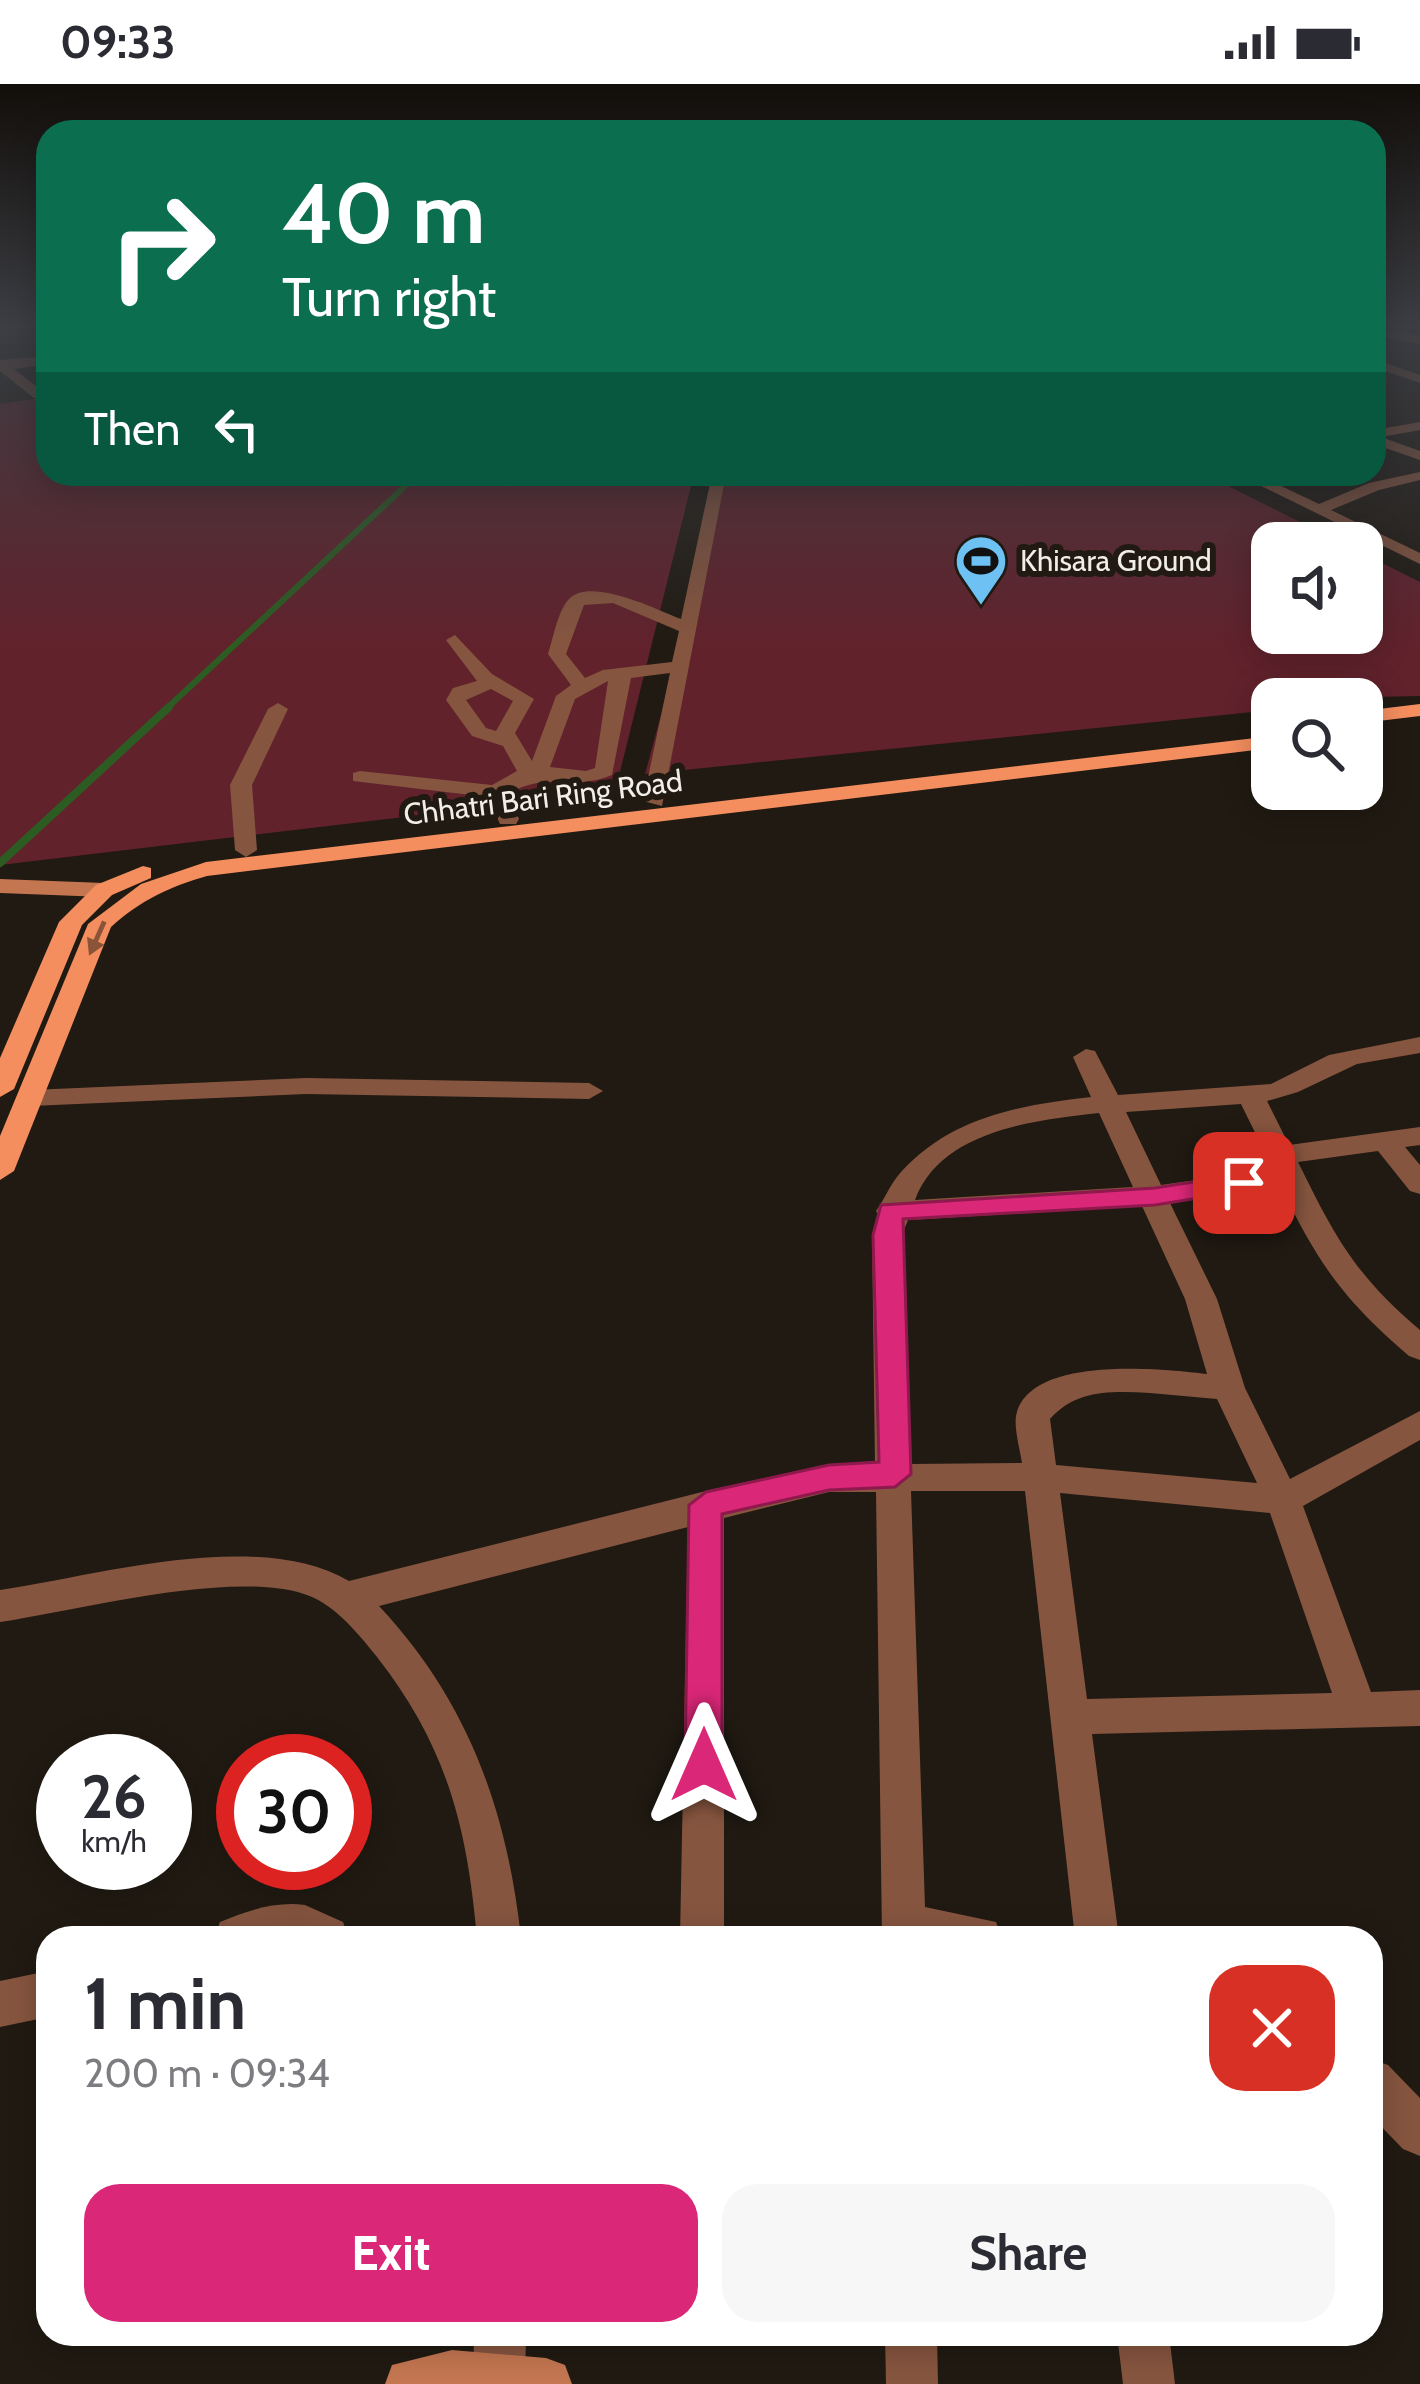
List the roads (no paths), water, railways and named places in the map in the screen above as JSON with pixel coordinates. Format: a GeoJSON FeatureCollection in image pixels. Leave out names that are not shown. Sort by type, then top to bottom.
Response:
{"type":"FeatureCollection","features":[{"type":"Feature","properties":{"kind":"main road"},"geometry":{"type":"LineString","coordinates":[[1383,714],[1420,710]]}},
{"type":"Feature","properties":{"kind":"main road"},"geometry":{"type":"LineString","coordinates":[[1383,729],[1420,725]]}},
{"type":"Feature","properties":{"kind":"main road","name":"Chhatri Bari Ring Road"},"geometry":{"type":"LineString","coordinates":[[0,1089],[71,922],[104,890],[158,866],[246,850],[1251,730]]}},
{"type":"Feature","properties":{"kind":"main road","name":"Chhatri Bari Ring Road"},"geometry":{"type":"LineString","coordinates":[[0,1171],[100,924],[127,898],[170,878],[230,866],[1251,744]]}},
{"type":"Feature","properties":{"kind":"street"},"geometry":{"type":"LineString","coordinates":[[1386,440],[1420,456]]}},
{"type":"Feature","properties":{"kind":"street"},"geometry":{"type":"LineString","coordinates":[[1386,483],[1420,476]]}},
{"type":"Feature","properties":{"kind":"street"},"geometry":{"type":"LineString","coordinates":[[360,777],[496,792],[534,774],[601,774],[638,729],[676,667],[716,486]]}},
{"type":"Feature","properties":{"kind":"street"},"geometry":{"type":"LineString","coordinates":[[1269,486],[1420,559]]}},
{"type":"Feature","properties":{"kind":"street"},"geometry":{"type":"LineString","coordinates":[[1318,510],[1379,486]]}},
{"type":"Feature","properties":{"kind":"street"},"geometry":{"type":"LineString","coordinates":[[581,685],[556,655],[577,600],[615,598],[685,627]]}},
{"type":"Feature","properties":{"kind":"street"},"geometry":{"type":"LineString","coordinates":[[455,640],[491,683],[513,691],[525,704],[508,724],[506,741]]}},
{"type":"Feature","properties":{"kind":"street"},"geometry":{"type":"LineString","coordinates":[[534,774],[566,696],[581,685],[622,673],[676,667]]}},
{"type":"Feature","properties":{"kind":"street"},"geometry":{"type":"LineString","coordinates":[[622,673],[654,801]]}},
{"type":"Feature","properties":{"kind":"street"},"geometry":{"type":"LineString","coordinates":[[491,683],[460,692],[456,700],[479,732],[506,741],[534,774]]}},
{"type":"Feature","properties":{"kind":"street"},"geometry":{"type":"LineString","coordinates":[[246,850],[241,785],[278,709]]}},
{"type":"Feature","properties":{"kind":"street"},"geometry":{"type":"LineString","coordinates":[[496,792],[508,819]]}},
{"type":"Feature","properties":{"kind":"street"},"geometry":{"type":"LineString","coordinates":[[0,886],[104,890]]}},
{"type":"Feature","properties":{"kind":"street"},"geometry":{"type":"LineString","coordinates":[[904,1926],[886,1235],[891,1211],[907,1178],[976,1128],[1106,1102],[1250,1094],[1292,1085],[1341,1060],[1420,1045]]}},
{"type":"Feature","properties":{"kind":"street"},"geometry":{"type":"LineString","coordinates":[[1086,1057],[1201,1299],[1228,1388],[1283,1500],[1337,1642],[1357,1712]]}},
{"type":"Feature","properties":{"kind":"street"},"geometry":{"type":"LineString","coordinates":[[31,1098],[306,1086],[589,1091]]}},
{"type":"Feature","properties":{"kind":"street"},"geometry":{"type":"LineString","coordinates":[[1250,1094],[1330,1256],[1363,1299],[1420,1348]]}},
{"type":"Feature","properties":{"kind":"street"},"geometry":{"type":"LineString","coordinates":[[891,1211],[1155,1196],[1384,1140],[1420,1136]]}},
{"type":"Feature","properties":{"kind":"street"},"geometry":{"type":"LineString","coordinates":[[1384,1140],[1420,1184]]}},
{"type":"Feature","properties":{"kind":"street"},"geometry":{"type":"LineString","coordinates":[[1095,1926],[1033,1416],[1044,1398],[1063,1388],[1118,1382],[1228,1388]]}},
{"type":"Feature","properties":{"kind":"street"},"geometry":{"type":"LineString","coordinates":[[350,1597],[829,1478],[895,1474],[1037,1477],[1283,1500],[1420,1424]]}},
{"type":"Feature","properties":{"kind":"street"},"geometry":{"type":"LineString","coordinates":[[702,1926],[706,1505]]}},
{"type":"Feature","properties":{"kind":"street"},"geometry":{"type":"LineString","coordinates":[[0,1606],[225,1576],[292,1575],[350,1597],[417,1676],[458,1739],[495,1877],[499,1926]]}},
{"type":"Feature","properties":{"kind":"street"},"geometry":{"type":"LineString","coordinates":[[1068,1717],[1420,1708]]}},
{"type":"Feature","properties":{"kind":"street"},"geometry":{"type":"LineString","coordinates":[[0,2004],[36,1996]]}},
{"type":"Feature","properties":{"kind":"street"},"geometry":{"type":"LineString","coordinates":[[1383,2094],[1420,2132]]}},
{"type":"Feature","properties":{"kind":"street"},"geometry":{"type":"LineString","coordinates":[[911,2346],[912,2384]]}},
{"type":"Feature","properties":{"kind":"street"},"geometry":{"type":"LineString","coordinates":[[1144,2346],[1149,2384]]}},
{"type":"Feature","properties":{"kind":"street"},"geometry":{"type":"LineString","coordinates":[[411,2384],[511,2370]]}},
{"type":"Feature","properties":{"kind":"waterway"},"geometry":{"type":"LineString","coordinates":[[398,493],[406,486]]}},
{"type":"Feature","properties":{"kind":"waterway"},"geometry":{"type":"LineString","coordinates":[[165,710],[401,490]]}},
{"type":"Feature","properties":{"kind":"waterway"},"geometry":{"type":"LineString","coordinates":[[0,863],[169,707]]}},
{"type":"Feature","properties":{"kind":"place","name":"Khisara Ground"},"geometry":{"type":"Point","coordinates":[981,607]}}]}
